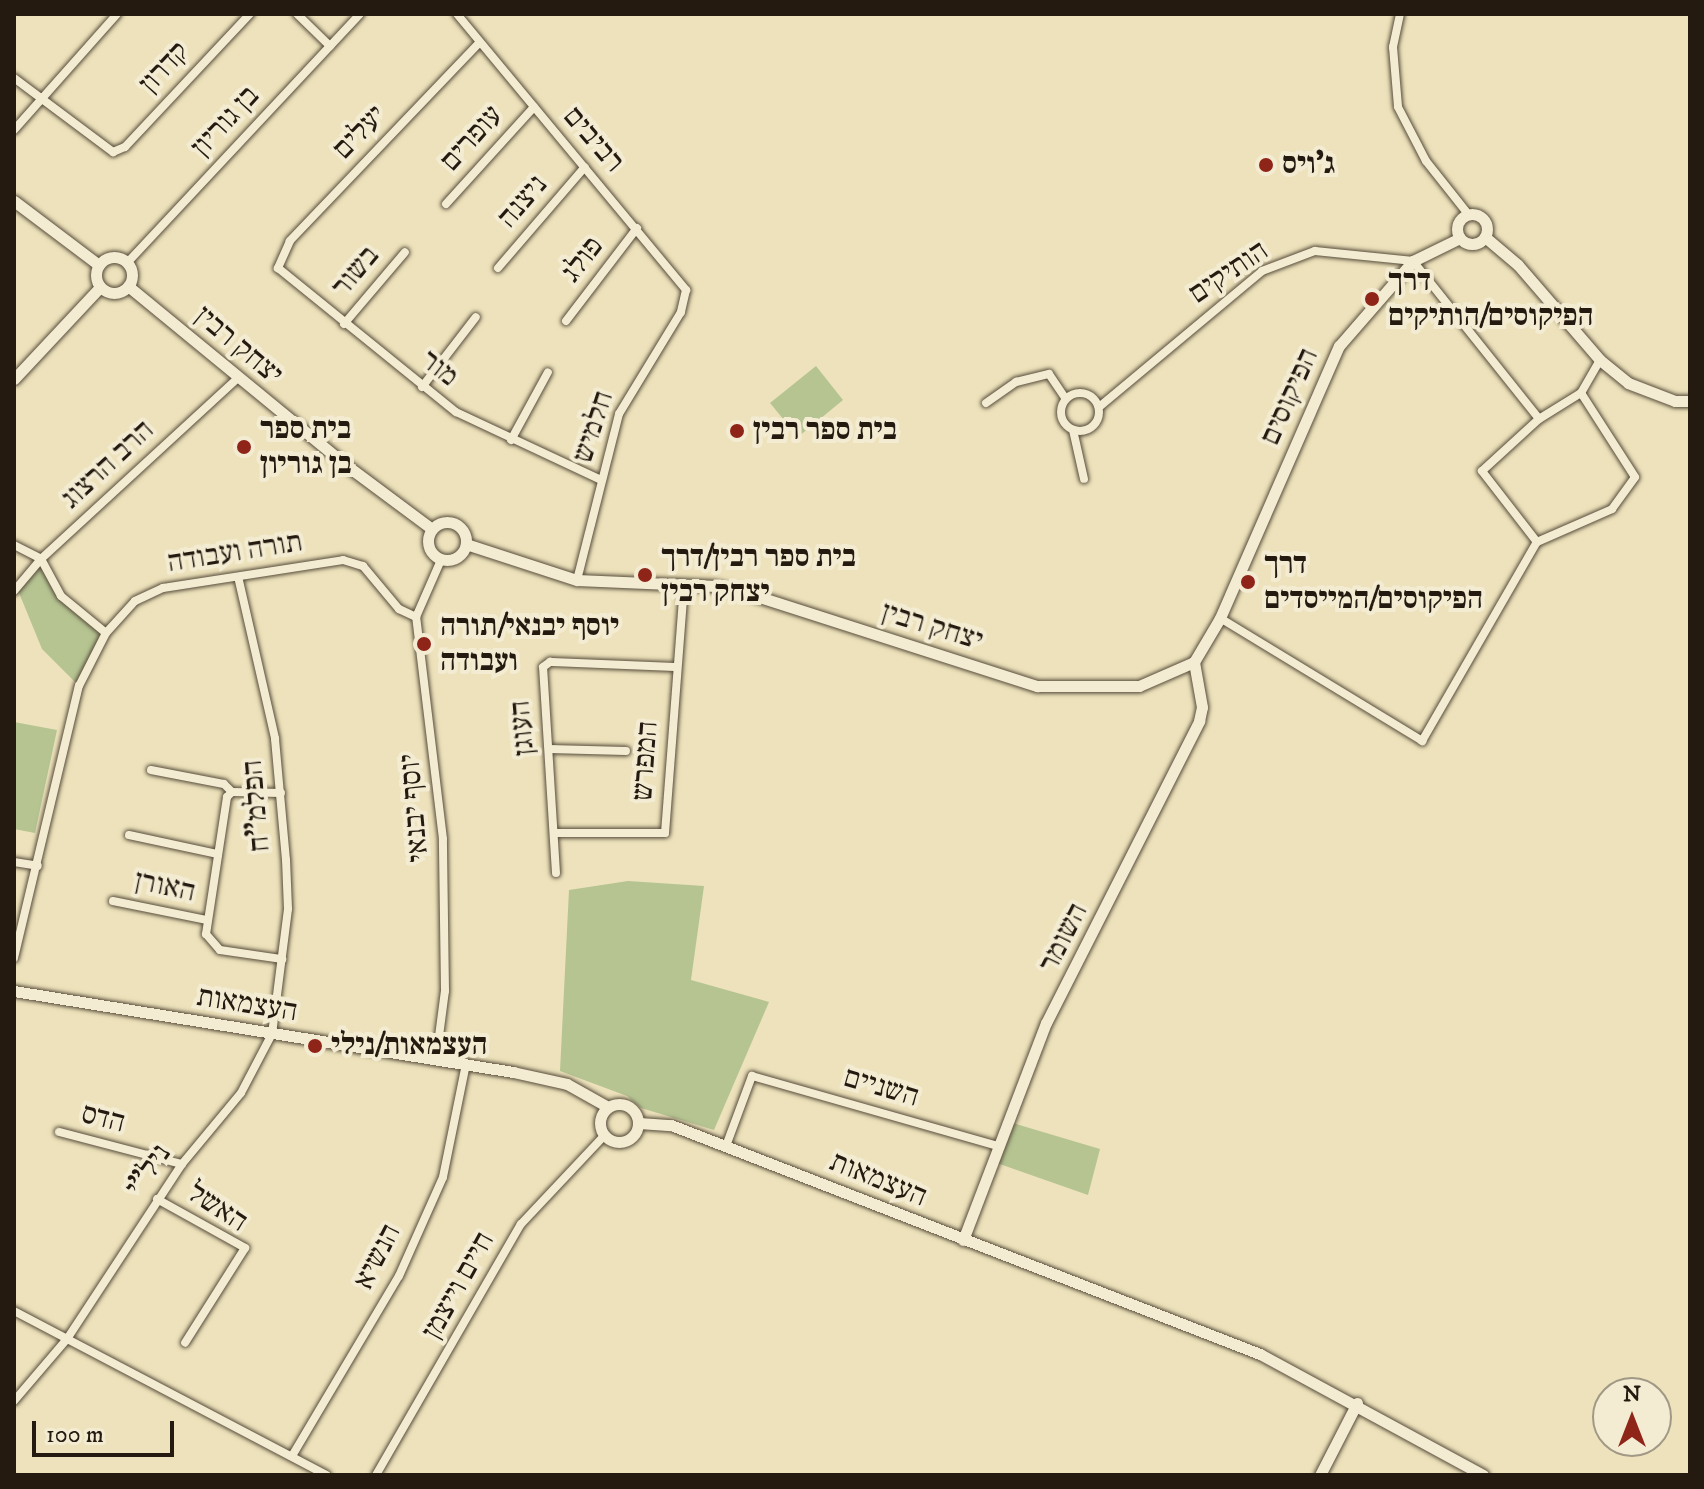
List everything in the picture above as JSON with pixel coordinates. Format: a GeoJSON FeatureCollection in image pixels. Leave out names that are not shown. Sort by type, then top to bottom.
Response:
{"type":"FeatureCollection","features":[{"type":"Feature","properties":{"kind":"street"},"geometry":{"type":"LineString","coordinates":[[14,130],[117,14]]}},
{"type":"Feature","properties":{"kind":"street","name":"קדרון"},"geometry":{"type":"LineString","coordinates":[[42,96],[113,152],[125,147],[250,14]]}},
{"type":"Feature","properties":{"kind":"street"},"geometry":{"type":"LineString","coordinates":[[297,14],[330,46]]}},
{"type":"Feature","properties":{"kind":"street","name":"בן גוריון"},"geometry":{"type":"LineString","coordinates":[[127,263],[360,14]]}},
{"type":"Feature","properties":{"kind":"street","name":"רביבים"},"geometry":{"type":"LineString","coordinates":[[457,14],[681,281],[684,300]]}},
{"type":"Feature","properties":{"kind":"street"},"geometry":{"type":"LineString","coordinates":[[1400,14],[1393,47],[1398,107],[1426,161],[1468,214],[1485,221],[1485,237],[1518,265],[1600,360],[1628,383],[1675,401],[1690,401]]}},
{"type":"Feature","properties":{"kind":"street","name":"יעלים"},"geometry":{"type":"LineString","coordinates":[[278,258],[479,43]]}},
{"type":"Feature","properties":{"kind":"street"},"geometry":{"type":"LineString","coordinates":[[14,78],[42,96]]}},
{"type":"Feature","properties":{"kind":"street","name":"עופרים"},"geometry":{"type":"LineString","coordinates":[[446,204],[534,107]]}},
{"type":"Feature","properties":{"kind":"street","name":"ניצנה"},"geometry":{"type":"LineString","coordinates":[[498,268],[585,167]]}},
{"type":"Feature","properties":{"kind":"street"},"geometry":{"type":"LineString","coordinates":[[14,201],[99,265]]}},
{"type":"Feature","properties":{"kind":"street"},"geometry":{"type":"LineString","coordinates":[[1468,214],[1458,223],[1460,238],[1471,244],[1485,237]]}},
{"type":"Feature","properties":{"kind":"street","name":"פולג"},"geometry":{"type":"LineString","coordinates":[[566,321],[637,228]]}},
{"type":"Feature","properties":{"kind":"street","name":"הפיקוסים"},"geometry":{"type":"LineString","coordinates":[[1220,618],[1339,346],[1413,261],[1460,238]]}},
{"type":"Feature","properties":{"kind":"street","name":"הותיקים"},"geometry":{"type":"LineString","coordinates":[[1099,407],[1262,271],[1315,251],[1413,261]]}},
{"type":"Feature","properties":{"kind":"street","name":"בשור"},"geometry":{"type":"LineString","coordinates":[[344,324],[405,252]]}},
{"type":"Feature","properties":{"kind":"street"},"geometry":{"type":"LineString","coordinates":[[99,265],[109,257],[127,263],[132,274],[128,286],[118,293],[100,287]]}},
{"type":"Feature","properties":{"kind":"street","name":"מור"},"geometry":{"type":"LineString","coordinates":[[278,258],[285,277],[456,412],[601,480]]}},
{"type":"Feature","properties":{"kind":"street"},"geometry":{"type":"LineString","coordinates":[[1413,261],[1539,419]]}},
{"type":"Feature","properties":{"kind":"street"},"geometry":{"type":"LineString","coordinates":[[14,379],[100,287],[99,265]]}},
{"type":"Feature","properties":{"kind":"street","name":"יצחק רבין"},"geometry":{"type":"LineString","coordinates":[[128,286],[238,378],[432,529]]}},
{"type":"Feature","properties":{"kind":"street","name":"חלמיש"},"geometry":{"type":"LineString","coordinates":[[577,580],[601,480],[627,394],[684,300]]}},
{"type":"Feature","properties":{"kind":"street"},"geometry":{"type":"LineString","coordinates":[[422,387],[476,317]]}},
{"type":"Feature","properties":{"kind":"street"},"geometry":{"type":"LineString","coordinates":[[1537,542],[1482,471],[1539,419],[1581,393],[1600,360]]}},
{"type":"Feature","properties":{"kind":"street"},"geometry":{"type":"LineString","coordinates":[[511,440],[548,372]]}},
{"type":"Feature","properties":{"kind":"street"},"geometry":{"type":"LineString","coordinates":[[986,403],[1016,382],[1049,374],[1066,399]]}},
{"type":"Feature","properties":{"kind":"street","name":"הרב הרצוג"},"geometry":{"type":"LineString","coordinates":[[14,591],[41,559],[238,378]]}},
{"type":"Feature","properties":{"kind":"street"},"geometry":{"type":"LineString","coordinates":[[1073,430],[1095,424],[1099,407],[1082,392],[1066,399],[1061,416],[1073,430],[1084,479]]}},
{"type":"Feature","properties":{"kind":"street"},"geometry":{"type":"LineString","coordinates":[[1194,662],[1220,618],[1422,741],[1537,542],[1612,509],[1635,477],[1581,393]]}},
{"type":"Feature","properties":{"kind":"street"},"geometry":{"type":"LineString","coordinates":[[451,522],[463,530],[466,544],[457,558],[441,560],[428,547],[432,529],[451,522]]}},
{"type":"Feature","properties":{"kind":"street","name":"יצחק רבין"},"geometry":{"type":"LineString","coordinates":[[466,544],[577,580],[684,585],[747,593],[1037,686],[1139,686],[1194,662]]}},
{"type":"Feature","properties":{"kind":"street"},"geometry":{"type":"LineString","coordinates":[[14,545],[41,559],[61,596],[106,633]]}},
{"type":"Feature","properties":{"kind":"street"},"geometry":{"type":"LineString","coordinates":[[416,617],[441,560]]}},
{"type":"Feature","properties":{"kind":"street","name":"תורה ועבודה"},"geometry":{"type":"LineString","coordinates":[[14,958],[79,686],[106,633],[148,593],[353,561],[363,566],[399,609],[416,617]]}},
{"type":"Feature","properties":{"kind":"street","name":"הפלמ\"ח"},"geometry":{"type":"LineString","coordinates":[[238,577],[262,673],[281,793],[288,909],[272,1034]]}},
{"type":"Feature","properties":{"kind":"street","name":"המפרש"},"geometry":{"type":"LineString","coordinates":[[555,833],[665,833],[684,585]]}},
{"type":"Feature","properties":{"kind":"street","name":"יוסף יבנאי"},"geometry":{"type":"LineString","coordinates":[[416,617],[443,839],[445,991],[436,1059]]}},
{"type":"Feature","properties":{"kind":"street","name":"העוגן"},"geometry":{"type":"LineString","coordinates":[[556,873],[543,667],[550,662],[677,667]]}},
{"type":"Feature","properties":{"kind":"street","name":"השומר"},"geometry":{"type":"LineString","coordinates":[[963,1240],[1046,1023],[1199,721],[1202,707],[1194,662]]}},
{"type":"Feature","properties":{"kind":"street"},"geometry":{"type":"LineString","coordinates":[[549,749],[626,751]]}},
{"type":"Feature","properties":{"kind":"street"},"geometry":{"type":"LineString","coordinates":[[151,770],[224,784],[232,792],[281,793]]}},
{"type":"Feature","properties":{"kind":"street","name":"האורן"},"geometry":{"type":"LineString","coordinates":[[232,792],[206,920],[212,947],[282,959]]}},
{"type":"Feature","properties":{"kind":"street","name":"האורן"},"geometry":{"type":"LineString","coordinates":[[129,835],[218,854]]}},
{"type":"Feature","properties":{"kind":"street"},"geometry":{"type":"LineString","coordinates":[[14,862],[38,866]]}},
{"type":"Feature","properties":{"kind":"street","name":"האורן"},"geometry":{"type":"LineString","coordinates":[[113,901],[206,920]]}},
{"type":"Feature","properties":{"kind":"street","name":"העצמאות"},"geometry":{"type":"LineString","coordinates":[[14,991],[554,1080],[608,1107]]}},
{"type":"Feature","properties":{"kind":"street","name":"ניל\"י"},"geometry":{"type":"LineString","coordinates":[[14,1401],[67,1339],[157,1199],[241,1093],[272,1034]]}},
{"type":"Feature","properties":{"kind":"street","name":"הנשיא"},"geometry":{"type":"LineString","coordinates":[[292,1456],[399,1276],[443,1177],[466,1064]]}},
{"type":"Feature","properties":{"kind":"street","name":"השניים"},"geometry":{"type":"LineString","coordinates":[[726,1146],[752,1076],[998,1146]]}},
{"type":"Feature","properties":{"kind":"street"},"geometry":{"type":"LineString","coordinates":[[608,1107],[631,1107],[639,1123],[626,1141],[604,1136],[600,1124],[608,1107]]}},
{"type":"Feature","properties":{"kind":"street","name":"העצמאות"},"geometry":{"type":"LineString","coordinates":[[639,1123],[660,1122],[726,1146],[1260,1354],[1357,1403],[1483,1475]]}},
{"type":"Feature","properties":{"kind":"street","name":"הדס"},"geometry":{"type":"LineString","coordinates":[[59,1132],[182,1164]]}},
{"type":"Feature","properties":{"kind":"street","name":"חיים וייצמן"},"geometry":{"type":"LineString","coordinates":[[376,1475],[521,1224],[604,1136]]}},
{"type":"Feature","properties":{"kind":"street","name":"האשל"},"geometry":{"type":"LineString","coordinates":[[157,1199],[245,1248],[185,1343]]}},
{"type":"Feature","properties":{"kind":"street"},"geometry":{"type":"LineString","coordinates":[[14,1311],[327,1475]]}},
{"type":"Feature","properties":{"kind":"street"},"geometry":{"type":"LineString","coordinates":[[1320,1475],[1357,1403]]}},
{"type":"Feature","properties":{"kind":"green space"},"geometry":{"type":"Polygon","coordinates":[[[816,366],[843,400],[798,437],[770,403],[816,366]]]}},
{"type":"Feature","properties":{"kind":"green space"},"geometry":{"type":"Polygon","coordinates":[[[41,559],[49,581],[106,633],[79,686],[42,649],[17,588],[41,559]]]}},
{"type":"Feature","properties":{"kind":"green space"},"geometry":{"type":"Polygon","coordinates":[[[14,722],[57,730],[35,833],[14,829],[14,722]]]}},
{"type":"Feature","properties":{"kind":"green space"},"geometry":{"type":"Polygon","coordinates":[[[628,881],[704,886],[691,980],[769,1002],[714,1130],[641,1108],[627,1096],[560,1071],[569,890],[628,881]]]}},
{"type":"Feature","properties":{"kind":"green space"},"geometry":{"type":"Polygon","coordinates":[[[1013,1123],[1100,1149],[1088,1195],[997,1163],[1013,1123]]]}},
{"type":"Feature","properties":{"kind":"place","name":"ג'ויס"},"geometry":{"type":"Point","coordinates":[1266,165]}},
{"type":"Feature","properties":{"kind":"place","name":"דרך הפיקוסים/הותיקים"},"geometry":{"type":"Point","coordinates":[1372,299]}},
{"type":"Feature","properties":{"kind":"place","name":"בית ספר רבין"},"geometry":{"type":"Point","coordinates":[737,431]}},
{"type":"Feature","properties":{"kind":"place","name":"בית ספר בן גוריון"},"geometry":{"type":"Point","coordinates":[244,447]}},
{"type":"Feature","properties":{"kind":"place","name":"בית ספר רבין/דרך יצחק רבין"},"geometry":{"type":"Point","coordinates":[645,575]}},
{"type":"Feature","properties":{"kind":"place","name":"דרך הפיקוסים/המייסדים"},"geometry":{"type":"Point","coordinates":[1248,582]}},
{"type":"Feature","properties":{"kind":"place","name":"יוסף יבנאי/תורה ועבודה"},"geometry":{"type":"Point","coordinates":[424,644]}},
{"type":"Feature","properties":{"kind":"place","name":"העצמאות/נילי"},"geometry":{"type":"Point","coordinates":[315,1046]}}]}
